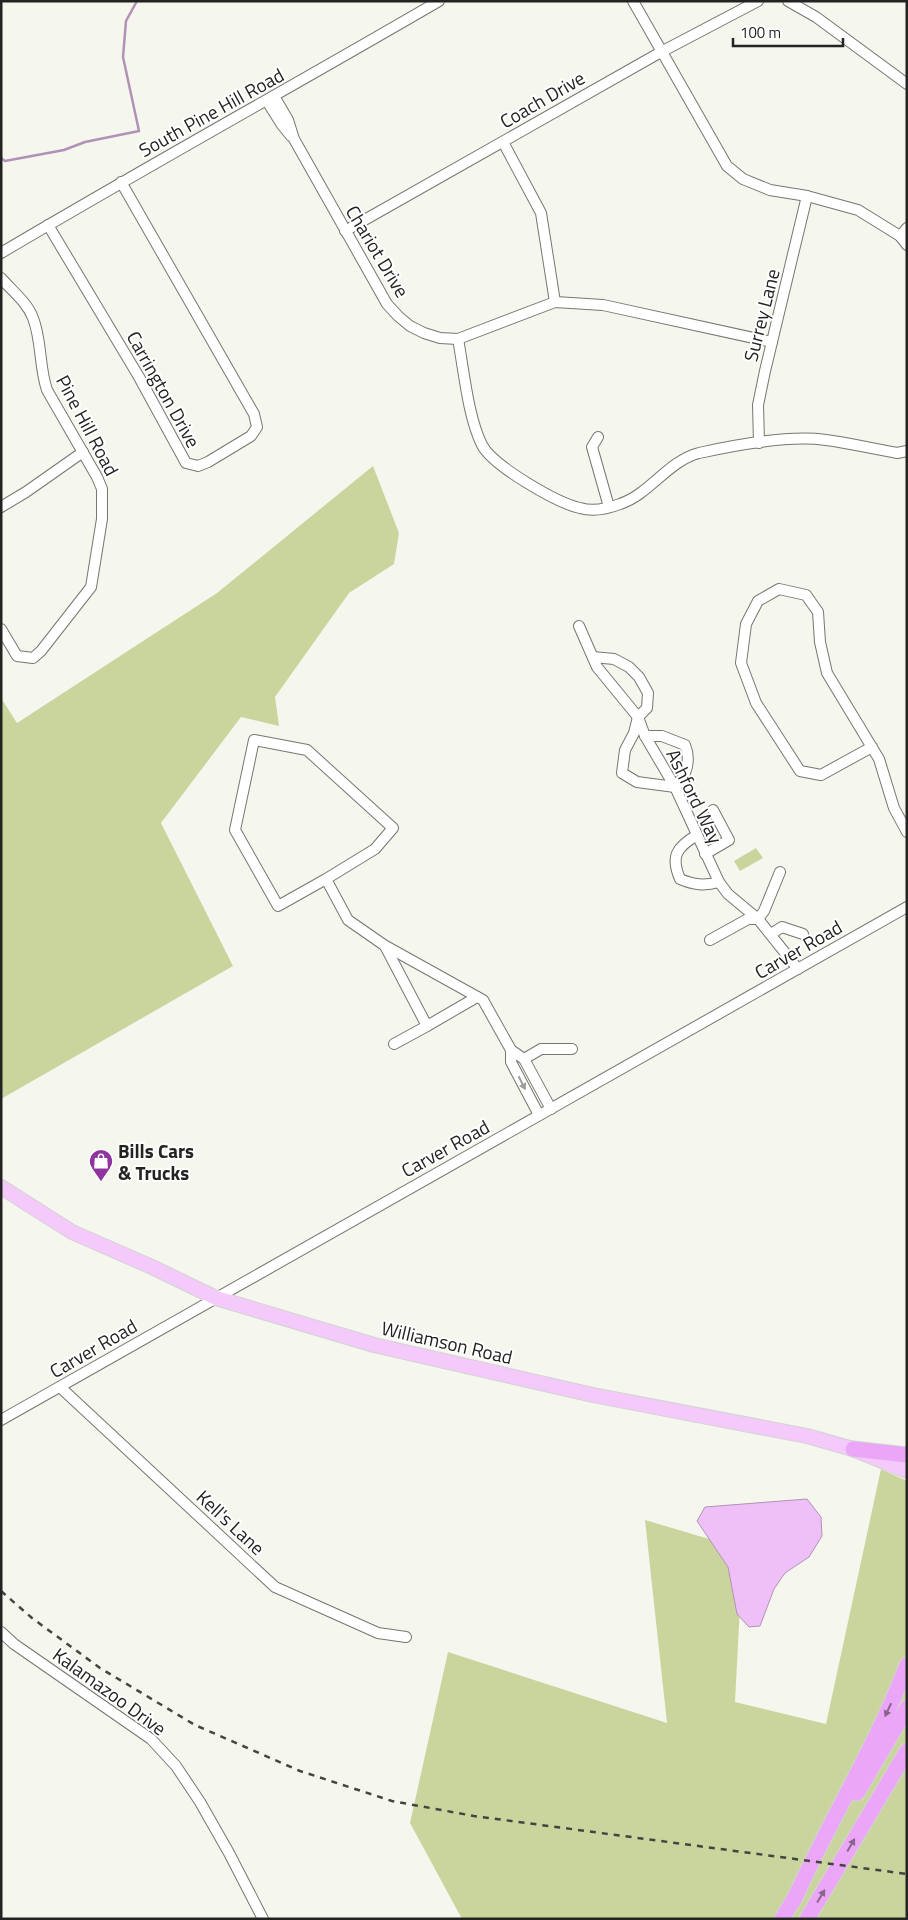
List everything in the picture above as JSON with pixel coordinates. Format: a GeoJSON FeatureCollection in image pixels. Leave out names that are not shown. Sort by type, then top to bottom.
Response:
{"type":"FeatureCollection","features":[{"type":"Feature","properties":{"kind":"highway"},"geometry":{"type":"LineString","coordinates":[[853,1449],[907,1455]]}},
{"type":"Feature","properties":{"kind":"highway"},"geometry":{"type":"LineString","coordinates":[[794,1900],[815,1853],[887,1714],[907,1665]]}},
{"type":"Feature","properties":{"kind":"highway"},"geometry":{"type":"LineString","coordinates":[[782,1919],[907,1708]]}},
{"type":"Feature","properties":{"kind":"highway"},"geometry":{"type":"LineString","coordinates":[[807,1919],[907,1751]]}},
{"type":"Feature","properties":{"kind":"highway"},"geometry":{"type":"LineString","coordinates":[[867,1818],[907,1767]]}},
{"type":"Feature","properties":{"kind":"main road","name":"Williamson Road"},"geometry":{"type":"LineString","coordinates":[[1,1187],[72,1232],[152,1267],[216,1298],[374,1345],[593,1396],[807,1436],[853,1449],[907,1471]]}},
{"type":"Feature","properties":{"kind":"street","name":"South Pine Hill Road"},"geometry":{"type":"LineString","coordinates":[[1,253],[121,182],[439,1]]}},
{"type":"Feature","properties":{"kind":"street"},"geometry":{"type":"LineString","coordinates":[[633,1],[727,166],[743,179],[770,190],[807,196],[858,210],[903,232],[907,245]]}},
{"type":"Feature","properties":{"kind":"street","name":"Coach Drive"},"geometry":{"type":"LineString","coordinates":[[345,231],[661,52],[758,1]]}},
{"type":"Feature","properties":{"kind":"street"},"geometry":{"type":"LineString","coordinates":[[788,1],[816,17],[907,84]]}},
{"type":"Feature","properties":{"kind":"street","name":"Chariot Drive"},"geometry":{"type":"LineString","coordinates":[[271,98],[282,125],[294,139],[387,304],[398,316],[424,333],[440,338],[458,339],[556,302],[603,304],[772,342]]}},
{"type":"Feature","properties":{"kind":"street"},"geometry":{"type":"LineString","coordinates":[[503,142],[541,213],[556,302]]}},
{"type":"Feature","properties":{"kind":"street","name":"Carrington Drive"},"geometry":{"type":"LineString","coordinates":[[48,225],[139,377],[186,463],[198,466],[208,462],[251,436],[257,427],[254,414],[121,182]]}},
{"type":"Feature","properties":{"kind":"street","name":"Surrey Lane"},"geometry":{"type":"LineString","coordinates":[[759,443],[758,405],[807,196]]}},
{"type":"Feature","properties":{"kind":"street","name":"Pine Hill Road"},"geometry":{"type":"LineString","coordinates":[[1,278],[23,302],[33,317],[38,336],[42,375],[47,390],[102,489],[102,519],[91,587],[41,651],[33,658],[17,656],[1,629]]}},
{"type":"Feature","properties":{"kind":"street"},"geometry":{"type":"LineString","coordinates":[[458,339],[475,427],[483,447],[495,460],[514,473],[566,504],[580,509],[595,510],[632,499],[668,471],[697,454],[759,443],[799,439],[826,440],[887,452],[907,451]]}},
{"type":"Feature","properties":{"kind":"street"},"geometry":{"type":"LineString","coordinates":[[598,437],[592,446],[609,507]]}},
{"type":"Feature","properties":{"kind":"street"},"geometry":{"type":"LineString","coordinates":[[1,507],[83,452]]}},
{"type":"Feature","properties":{"kind":"street"},"geometry":{"type":"LineString","coordinates":[[872,747],[820,775],[800,771],[756,704],[741,664],[746,624],[758,601],[779,589],[806,595],[818,612],[820,642],[827,673],[872,747],[879,759],[894,808],[907,832]]}},
{"type":"Feature","properties":{"kind":"street","name":"Ashford Way"},"geometry":{"type":"LineString","coordinates":[[580,626],[597,667],[638,717],[645,736],[674,787],[719,882],[728,894],[758,919],[798,969]]}},
{"type":"Feature","properties":{"kind":"street"},"geometry":{"type":"LineString","coordinates":[[593,657],[614,659],[629,667],[639,677],[648,693],[648,708],[638,717],[634,733],[625,750],[622,772],[637,782],[674,787],[683,781],[689,755],[685,745],[662,736],[645,736]]}},
{"type":"Feature","properties":{"kind":"street"},"geometry":{"type":"LineString","coordinates":[[254,740],[307,750],[393,828],[374,849],[326,879],[278,906],[236,830],[254,740]]}},
{"type":"Feature","properties":{"kind":"street"},"geometry":{"type":"LineString","coordinates":[[705,854],[729,840],[713,810]]}},
{"type":"Feature","properties":{"kind":"street"},"geometry":{"type":"LineString","coordinates":[[697,835],[684,843],[677,852],[674,866],[680,879],[692,884],[705,886],[719,882]]}},
{"type":"Feature","properties":{"kind":"street"},"geometry":{"type":"LineString","coordinates":[[710,940],[748,919],[758,919],[764,911],[780,872]]}},
{"type":"Feature","properties":{"kind":"street"},"geometry":{"type":"LineString","coordinates":[[326,879],[348,920],[384,945],[483,1000],[511,1050],[524,1058],[551,1109]]}},
{"type":"Feature","properties":{"kind":"street","name":"Carver Road"},"geometry":{"type":"LineString","coordinates":[[1,1420],[907,907]]}},
{"type":"Feature","properties":{"kind":"street"},"geometry":{"type":"LineString","coordinates":[[771,934],[782,927],[803,934]]}},
{"type":"Feature","properties":{"kind":"street"},"geometry":{"type":"LineString","coordinates":[[384,945],[427,1026]]}},
{"type":"Feature","properties":{"kind":"street"},"geometry":{"type":"LineString","coordinates":[[394,1044],[477,996]]}},
{"type":"Feature","properties":{"kind":"street"},"geometry":{"type":"LineString","coordinates":[[524,1058],[541,1049],[572,1049]]}},
{"type":"Feature","properties":{"kind":"street"},"geometry":{"type":"LineString","coordinates":[[511,1050],[511,1062],[539,1115]]}},
{"type":"Feature","properties":{"kind":"street","name":"Kell's Lane"},"geometry":{"type":"LineString","coordinates":[[60,1387],[275,1587],[378,1633],[406,1637]]}},
{"type":"Feature","properties":{"kind":"street","name":"Kalamazoo Drive"},"geometry":{"type":"LineString","coordinates":[[1,1632],[14,1644],[152,1739],[176,1766],[200,1802],[230,1853],[263,1919]]}},
{"type":"Feature","properties":{"kind":"green space"},"geometry":{"type":"Polygon","coordinates":[[[373,466],[399,533],[394,564],[349,593],[275,697],[279,726],[241,717],[161,823],[233,966],[1,1099],[1,698],[17,723],[217,593],[373,466]]]}},
{"type":"Feature","properties":{"kind":"green space"},"geometry":{"type":"Polygon","coordinates":[[[756,848],[763,858],[740,871],[734,861],[756,848]]]}},
{"type":"Feature","properties":{"kind":"green space"},"geometry":{"type":"Polygon","coordinates":[[[881,1469],[907,1481],[907,1919],[462,1919],[410,1823],[448,1652],[667,1723],[645,1520],[743,1549],[735,1702],[826,1724],[881,1469]]]}},
{"type":"Feature","properties":{"kind":"shaded area"},"geometry":{"type":"Polygon","coordinates":[[[807,1499],[821,1517],[822,1536],[809,1557],[785,1573],[774,1589],[760,1626],[749,1627],[737,1614],[728,1567],[697,1521],[705,1507],[807,1499]]]}},
{"type":"Feature","properties":{"kind":"waterway"},"geometry":{"type":"LineString","coordinates":[[1,158],[5,161],[64,150],[85,142],[139,131],[123,57],[126,21],[137,1]]}},
{"type":"Feature","properties":{"kind":"railway"},"geometry":{"type":"LineString","coordinates":[[1,1591],[32,1618],[100,1668],[195,1725],[300,1771],[392,1801],[474,1816],[907,1874]]}},
{"type":"Feature","properties":{"kind":"place","name":"Bills Cars & Trucks"},"geometry":{"type":"Point","coordinates":[101,1182]}}]}
